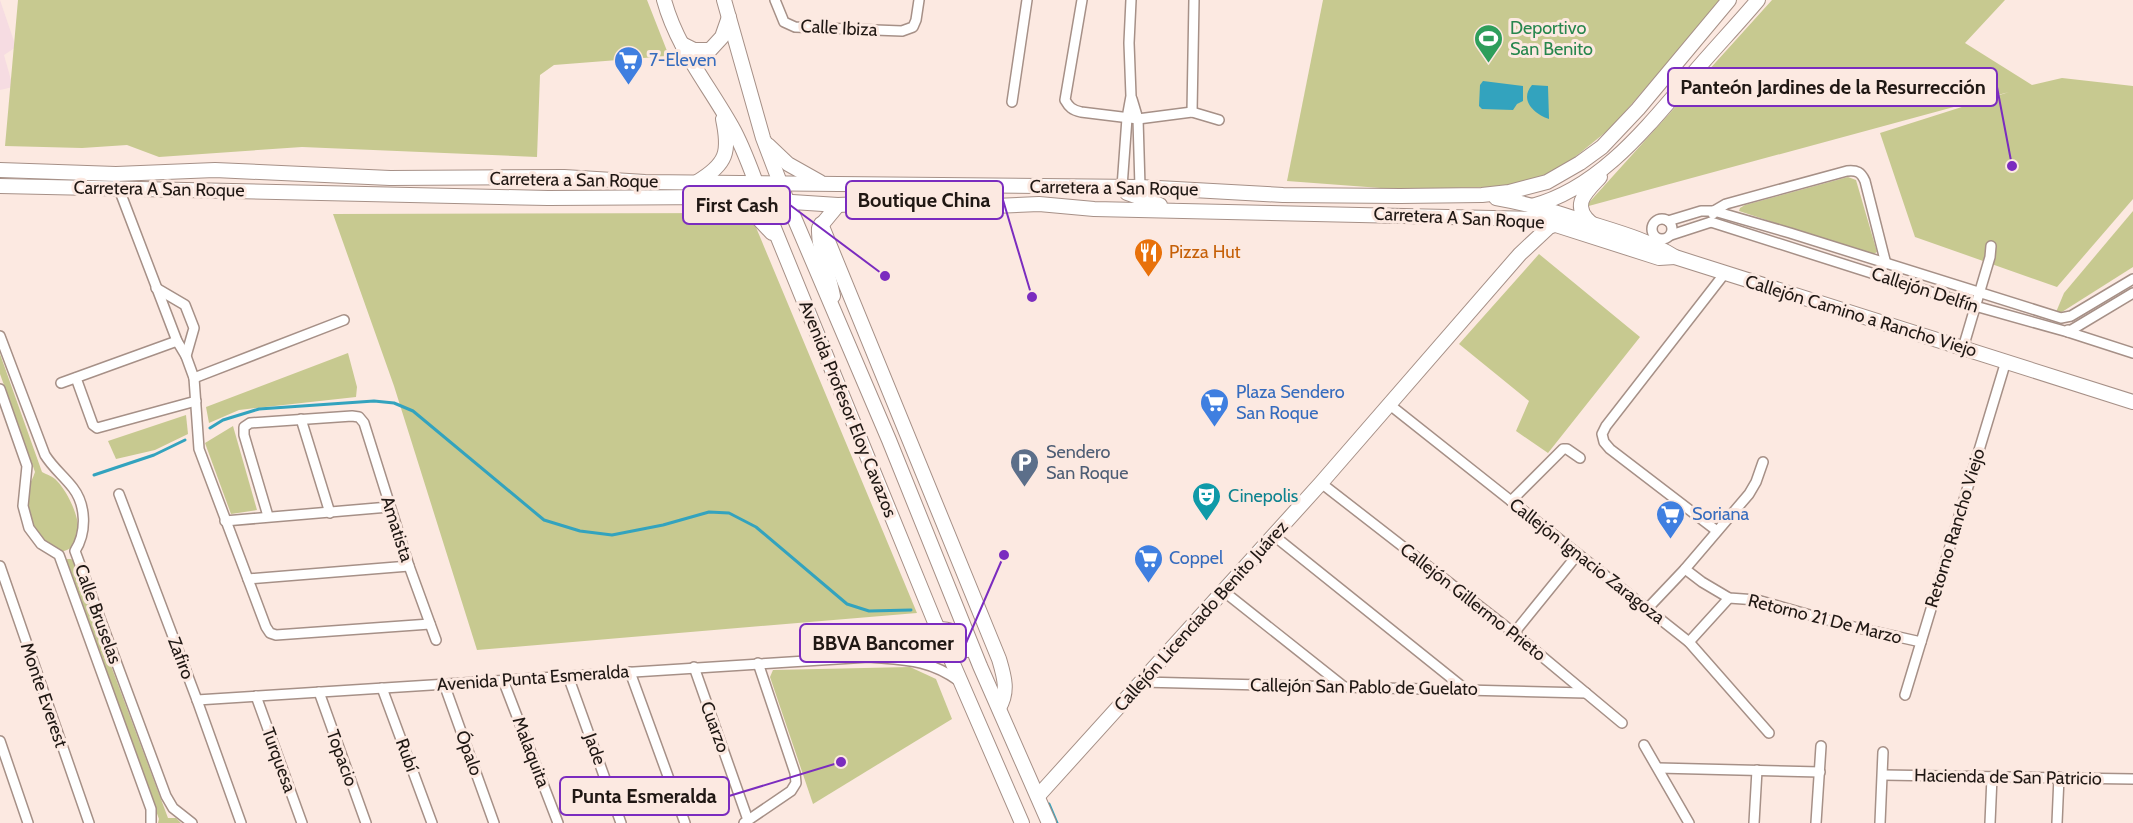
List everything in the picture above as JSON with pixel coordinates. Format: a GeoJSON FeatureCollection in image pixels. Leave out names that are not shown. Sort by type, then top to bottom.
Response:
{"type":"FeatureCollection","features":[{"type":"Feature","properties":{"kind":"main road","name":"Avenida Profesor Eloy Cavazos"},"geometry":{"type":"LineString","coordinates":[[664,0],[674,32],[739,140],[938,630],[1018,820]]}},
{"type":"Feature","properties":{"kind":"main road","name":"Avenida Profesor Eloy Cavazos"},"geometry":{"type":"LineString","coordinates":[[724,0],[763,138],[787,201],[980,666],[1048,823]]}},
{"type":"Feature","properties":{"kind":"main road","name":"Carretera A San Roque"},"geometry":{"type":"LineString","coordinates":[[1400,196],[1482,195],[1531,188],[1563,173],[1591,155],[1615,135],[1729,0]]}},
{"type":"Feature","properties":{"kind":"main road"},"geometry":{"type":"LineString","coordinates":[[1743,18],[1746,0]]}},
{"type":"Feature","properties":{"kind":"main road","name":"Carretera A San Roque"},"geometry":{"type":"LineString","coordinates":[[1344,214],[1525,219],[1546,210],[1565,193],[1607,165],[1652,120],[1758,0]]}},
{"type":"Feature","properties":{"kind":"main road"},"geometry":{"type":"LineString","coordinates":[[682,44],[694,50],[710,50],[722,37],[729,18]]}},
{"type":"Feature","properties":{"kind":"main road"},"geometry":{"type":"LineString","coordinates":[[697,182],[715,170],[723,159],[726,137],[722,111]]}},
{"type":"Feature","properties":{"kind":"main road"},"geometry":{"type":"LineString","coordinates":[[763,138],[780,158],[822,183]]}},
{"type":"Feature","properties":{"kind":"main road"},"geometry":{"type":"LineString","coordinates":[[1546,210],[1545,196],[1549,189],[1581,171],[1589,163],[1591,155]]}},
{"type":"Feature","properties":{"kind":"main road"},"geometry":{"type":"LineString","coordinates":[[1591,223],[1583,215],[1582,200],[1585,192],[1602,174],[1607,165]]}},
{"type":"Feature","properties":{"kind":"main road","name":"Carretera a San Roque"},"geometry":{"type":"LineString","coordinates":[[0,170],[116,174],[215,171],[390,178],[564,177],[645,182],[992,186],[1283,195],[1400,196]]}},
{"type":"Feature","properties":{"kind":"main road"},"geometry":{"type":"LineString","coordinates":[[174,189],[182,184],[207,178],[215,171],[223,180],[255,191]]}},
{"type":"Feature","properties":{"kind":"main road","name":"Carretera A San Roque"},"geometry":{"type":"LineString","coordinates":[[0,186],[318,192]]}},
{"type":"Feature","properties":{"kind":"main road"},"geometry":{"type":"LineString","coordinates":[[972,204],[978,194],[992,186]]}},
{"type":"Feature","properties":{"kind":"main road"},"geometry":{"type":"LineString","coordinates":[[1094,209],[1132,190],[1175,210]]}},
{"type":"Feature","properties":{"kind":"main road","name":"Carretera a San Roque"},"geometry":{"type":"LineString","coordinates":[[318,192],[548,198],[718,197],[838,205],[1039,204],[1094,209],[1344,214]]}},
{"type":"Feature","properties":{"kind":"main road"},"geometry":{"type":"LineString","coordinates":[[1367,214],[1380,207],[1418,205],[1426,195]]}},
{"type":"Feature","properties":{"kind":"main road"},"geometry":{"type":"LineString","coordinates":[[1482,195],[1546,210]]}},
{"type":"Feature","properties":{"kind":"main road"},"geometry":{"type":"LineString","coordinates":[[718,197],[734,202],[755,215],[772,232],[784,254]]}},
{"type":"Feature","properties":{"kind":"main road"},"geometry":{"type":"LineString","coordinates":[[833,310],[833,295],[819,236],[821,224],[838,205]]}},
{"type":"Feature","properties":{"kind":"main road"},"geometry":{"type":"LineString","coordinates":[[1456,217],[1546,210]]}},
{"type":"Feature","properties":{"kind":"main road","name":"Carretera A San Roque"},"geometry":{"type":"LineString","coordinates":[[1546,210],[1659,258],[1675,257]]}},
{"type":"Feature","properties":{"kind":"main road","name":"Callejón Camino a Rancho Viejo"},"geometry":{"type":"LineString","coordinates":[[1546,210],[1659,243],[1675,257],[2133,402]]}},
{"type":"Feature","properties":{"kind":"main road","name":"Callejón Licenciado Benito Juárez"},"geometry":{"type":"LineString","coordinates":[[1038,796],[1321,483],[1520,254],[1549,227],[1546,210]]}},
{"type":"Feature","properties":{"kind":"main road"},"geometry":{"type":"LineString","coordinates":[[1520,254],[1532,232],[1530,224],[1525,219]]}},
{"type":"Feature","properties":{"kind":"main road"},"geometry":{"type":"LineString","coordinates":[[821,224],[999,658],[1005,688],[1004,700],[999,708]]}},
{"type":"Feature","properties":{"kind":"main road"},"geometry":{"type":"LineString","coordinates":[[888,440],[914,451]]}},
{"type":"Feature","properties":{"kind":"main road"},"geometry":{"type":"LineString","coordinates":[[934,552],[947,530]]}},
{"type":"Feature","properties":{"kind":"main road"},"geometry":{"type":"LineString","coordinates":[[938,630],[945,628],[954,633],[980,666]]}},
{"type":"Feature","properties":{"kind":"street","name":"Calle Ibiza"},"geometry":{"type":"LineString","coordinates":[[775,0],[784,22],[795,27],[902,31],[913,27],[919,0]]}},
{"type":"Feature","properties":{"kind":"street"},"geometry":{"type":"LineString","coordinates":[[1012,102],[1027,0]]}},
{"type":"Feature","properties":{"kind":"street"},"geometry":{"type":"LineString","coordinates":[[1082,0],[1065,100],[1068,106],[1074,111],[1127,118],[1138,119],[1192,112],[1219,120]]}},
{"type":"Feature","properties":{"kind":"street"},"geometry":{"type":"LineString","coordinates":[[1131,0],[1129,43],[1131,96],[1127,118],[1132,190]]}},
{"type":"Feature","properties":{"kind":"street"},"geometry":{"type":"LineString","coordinates":[[1192,112],[1194,0]]}},
{"type":"Feature","properties":{"kind":"street"},"geometry":{"type":"LineString","coordinates":[[1131,96],[1138,119],[1132,190]]}},
{"type":"Feature","properties":{"kind":"street"},"geometry":{"type":"LineString","coordinates":[[1714,211],[1711,222],[1671,235],[1659,243],[1652,231],[1652,225],[1662,219],[1668,221],[1701,211],[1714,211],[1726,204],[1847,171],[1857,171],[1861,173],[1865,182],[1886,264]]}},
{"type":"Feature","properties":{"kind":"street"},"geometry":{"type":"LineString","coordinates":[[119,189],[177,341],[186,356],[194,378],[199,448],[225,521],[270,633],[276,635],[430,624]]}},
{"type":"Feature","properties":{"kind":"street","name":"Callejón Delfín"},"geometry":{"type":"LineString","coordinates":[[1714,211],[1790,232],[2056,317],[2067,318]]}},
{"type":"Feature","properties":{"kind":"street"},"geometry":{"type":"LineString","coordinates":[[1668,221],[1672,227],[1671,235]]}},
{"type":"Feature","properties":{"kind":"street","name":"Callejón Delfín"},"geometry":{"type":"LineString","coordinates":[[1711,222],[1975,306],[2133,353]]}},
{"type":"Feature","properties":{"kind":"street"},"geometry":{"type":"LineString","coordinates":[[1639,239],[1652,231]]}},
{"type":"Feature","properties":{"kind":"street"},"geometry":{"type":"LineString","coordinates":[[1963,348],[1990,258],[1991,246]]}},
{"type":"Feature","properties":{"kind":"street"},"geometry":{"type":"LineString","coordinates":[[1717,531],[1610,449],[1602,438],[1606,426],[1725,273]]}},
{"type":"Feature","properties":{"kind":"street"},"geometry":{"type":"LineString","coordinates":[[2133,279],[2067,318],[2068,333],[2133,293]]}},
{"type":"Feature","properties":{"kind":"street"},"geometry":{"type":"LineString","coordinates":[[156,288],[185,305],[194,328],[186,356]]}},
{"type":"Feature","properties":{"kind":"street"},"geometry":{"type":"LineString","coordinates":[[194,378],[344,320]]}},
{"type":"Feature","properties":{"kind":"street","name":"Calle Bruselas"},"geometry":{"type":"LineString","coordinates":[[0,336],[45,455],[53,469],[69,483],[77,495],[83,528],[81,541],[75,550],[166,796],[173,808],[192,823]]}},
{"type":"Feature","properties":{"kind":"street"},"geometry":{"type":"LineString","coordinates":[[61,383],[177,341]]}},
{"type":"Feature","properties":{"kind":"street","name":"Retorno Rancho Viejo"},"geometry":{"type":"LineString","coordinates":[[1905,695],[2006,361]]}},
{"type":"Feature","properties":{"kind":"street"},"geometry":{"type":"LineString","coordinates":[[76,378],[93,425],[97,428],[196,401]]}},
{"type":"Feature","properties":{"kind":"street","name":"Calle Bruselas"},"geometry":{"type":"LineString","coordinates":[[0,389],[26,460],[28,473],[23,506],[29,528],[41,544],[59,555],[151,809],[151,823]]}},
{"type":"Feature","properties":{"kind":"street","name":"Callejón Ignacio Zaragoza"},"geometry":{"type":"LineString","coordinates":[[1390,405],[1689,642],[1769,733]]}},
{"type":"Feature","properties":{"kind":"street","name":"Amatista"},"geometry":{"type":"LineString","coordinates":[[301,419],[352,416],[359,417],[364,423],[389,507],[436,640]]}},
{"type":"Feature","properties":{"kind":"street"},"geometry":{"type":"LineString","coordinates":[[268,516],[244,435],[244,427],[250,423],[301,419],[330,513]]}},
{"type":"Feature","properties":{"kind":"street"},"geometry":{"type":"LineString","coordinates":[[1511,501],[1563,449],[1567,449],[1580,458]]}},
{"type":"Feature","properties":{"kind":"street"},"geometry":{"type":"LineString","coordinates":[[1648,608],[1685,569],[1754,487],[1763,462]]}},
{"type":"Feature","properties":{"kind":"street","name":"Callejón Gillermo Prieto"},"geometry":{"type":"LineString","coordinates":[[1321,483],[1514,633],[1622,723]]}},
{"type":"Feature","properties":{"kind":"street","name":"Zafiro"},"geometry":{"type":"LineString","coordinates":[[119,494],[241,823]]}},
{"type":"Feature","properties":{"kind":"street"},"geometry":{"type":"LineString","coordinates":[[225,521],[389,507]]}},
{"type":"Feature","properties":{"kind":"street"},"geometry":{"type":"LineString","coordinates":[[1273,535],[1465,690]]}},
{"type":"Feature","properties":{"kind":"street"},"geometry":{"type":"LineString","coordinates":[[59,555],[75,550]]}},
{"type":"Feature","properties":{"kind":"street"},"geometry":{"type":"LineString","coordinates":[[1514,633],[1578,554]]}},
{"type":"Feature","properties":{"kind":"street","name":"Monte Everest"},"geometry":{"type":"LineString","coordinates":[[0,566],[89,823]]}},
{"type":"Feature","properties":{"kind":"street"},"geometry":{"type":"LineString","coordinates":[[248,579],[409,566]]}},
{"type":"Feature","properties":{"kind":"street"},"geometry":{"type":"LineString","coordinates":[[1685,569],[1729,598],[1689,642]]}},
{"type":"Feature","properties":{"kind":"street"},"geometry":{"type":"LineString","coordinates":[[1222,590],[1343,686]]}},
{"type":"Feature","properties":{"kind":"street","name":"Retorno 21 De Marzo"},"geometry":{"type":"LineString","coordinates":[[1729,598],[1758,600],[1845,626],[1921,642]]}},
{"type":"Feature","properties":{"kind":"street","name":"Avenida Punta Esmeralda"},"geometry":{"type":"LineString","coordinates":[[869,657],[890,649],[902,648],[927,633],[938,630]]}},
{"type":"Feature","properties":{"kind":"street","name":"Avenida Punta Esmeralda"},"geometry":{"type":"LineString","coordinates":[[197,700],[869,657],[918,661],[947,672],[960,682]]}},
{"type":"Feature","properties":{"kind":"street"},"geometry":{"type":"LineString","coordinates":[[746,822],[786,795],[794,787],[796,779],[758,663]]}},
{"type":"Feature","properties":{"kind":"street","name":"Cuarzo"},"geometry":{"type":"LineString","coordinates":[[694,667],[746,822]]}},
{"type":"Feature","properties":{"kind":"street"},"geometry":{"type":"LineString","coordinates":[[630,672],[685,823]]}},
{"type":"Feature","properties":{"kind":"street","name":"Jade"},"geometry":{"type":"LineString","coordinates":[[568,676],[621,823]]}},
{"type":"Feature","properties":{"kind":"street","name":"Malaquita"},"geometry":{"type":"LineString","coordinates":[[503,680],[558,823]]}},
{"type":"Feature","properties":{"kind":"street","name":"Callejón San Pablo de Guelato"},"geometry":{"type":"LineString","coordinates":[[1142,682],[1586,693]]}},
{"type":"Feature","properties":{"kind":"street","name":"Ópalo"},"geometry":{"type":"LineString","coordinates":[[444,684],[494,823]]}},
{"type":"Feature","properties":{"kind":"street","name":"Rubí"},"geometry":{"type":"LineString","coordinates":[[382,688],[432,823]]}},
{"type":"Feature","properties":{"kind":"street","name":"Topacio"},"geometry":{"type":"LineString","coordinates":[[319,692],[366,823]]}},
{"type":"Feature","properties":{"kind":"street","name":"Turquesa"},"geometry":{"type":"LineString","coordinates":[[256,696],[302,823]]}},
{"type":"Feature","properties":{"kind":"street"},"geometry":{"type":"LineString","coordinates":[[0,741],[28,823]]}},
{"type":"Feature","properties":{"kind":"street"},"geometry":{"type":"LineString","coordinates":[[1644,745],[1689,823]]}},
{"type":"Feature","properties":{"kind":"street"},"geometry":{"type":"LineString","coordinates":[[1816,823],[1821,746]]}},
{"type":"Feature","properties":{"kind":"street"},"geometry":{"type":"LineString","coordinates":[[1880,823],[1883,752]]}},
{"type":"Feature","properties":{"kind":"street"},"geometry":{"type":"LineString","coordinates":[[1658,768],[1820,772]]}},
{"type":"Feature","properties":{"kind":"street"},"geometry":{"type":"LineString","coordinates":[[1754,823],[1757,770]]}},
{"type":"Feature","properties":{"kind":"street","name":"Hacienda de San Patricio"},"geometry":{"type":"LineString","coordinates":[[1883,775],[2133,778]]}},
{"type":"Feature","properties":{"kind":"street"},"geometry":{"type":"LineString","coordinates":[[1990,823],[1992,777]]}},
{"type":"Feature","properties":{"kind":"street"},"geometry":{"type":"LineString","coordinates":[[2056,823],[2059,777]]}},
{"type":"Feature","properties":{"kind":"shaded area"},"geometry":{"type":"Polygon","coordinates":[[[0,0],[16,47],[4,55],[13,87],[0,90],[0,0]]]}},
{"type":"Feature","properties":{"kind":"green space"},"geometry":{"type":"Polygon","coordinates":[[[18,0],[647,0],[669,56],[554,65],[540,75],[537,157],[302,147],[159,157],[127,145],[82,148],[5,146],[18,0]]]}},
{"type":"Feature","properties":{"kind":"green space","name":"Deportivo San Benito"},"geometry":{"type":"Polygon","coordinates":[[[1323,0],[1721,0],[1612,127],[1559,170],[1509,187],[1394,189],[1287,181],[1323,0]]]}},
{"type":"Feature","properties":{"kind":"green space"},"geometry":{"type":"Polygon","coordinates":[[[1772,0],[2005,0],[1965,43],[2032,85],[2062,78],[2133,86],[2133,199],[2057,287],[1915,237],[1880,133],[2009,92],[1585,207],[1772,0]]]}},
{"type":"Feature","properties":{"kind":"green space"},"geometry":{"type":"Polygon","coordinates":[[[1848,177],[1856,180],[1877,252],[1872,255],[1739,211],[1745,205],[1848,177]]]}},
{"type":"Feature","properties":{"kind":"green space"},"geometry":{"type":"Polygon","coordinates":[[[2133,211],[2133,267],[2054,317],[2064,293],[2133,211]]]}},
{"type":"Feature","properties":{"kind":"green space"},"geometry":{"type":"Polygon","coordinates":[[[750,213],[917,613],[477,650],[394,386],[333,214],[750,213]]]}},
{"type":"Feature","properties":{"kind":"green space"},"geometry":{"type":"Polygon","coordinates":[[[1539,254],[1640,337],[1548,453],[1516,431],[1529,401],[1459,344],[1539,254]]]}},
{"type":"Feature","properties":{"kind":"green space"},"geometry":{"type":"Polygon","coordinates":[[[348,353],[357,387],[356,397],[239,410],[209,423],[206,407],[348,353]]]}},
{"type":"Feature","properties":{"kind":"green space"},"geometry":{"type":"Polygon","coordinates":[[[0,354],[42,472],[54,478],[62,487],[76,516],[78,536],[67,550],[52,549],[45,543],[30,518],[26,497],[35,472],[0,374],[0,354]]]}},
{"type":"Feature","properties":{"kind":"green space"},"geometry":{"type":"Polygon","coordinates":[[[186,415],[188,434],[155,450],[116,459],[108,441],[186,415]]]}},
{"type":"Feature","properties":{"kind":"green space"},"geometry":{"type":"Polygon","coordinates":[[[233,426],[257,510],[231,514],[205,443],[233,426]]]}},
{"type":"Feature","properties":{"kind":"green space"},"geometry":{"type":"Polygon","coordinates":[[[67,559],[74,561],[83,591],[168,818],[176,818],[181,823],[158,823],[159,819],[66,563],[67,559]]]}},
{"type":"Feature","properties":{"kind":"green space"},"geometry":{"type":"Polygon","coordinates":[[[910,667],[936,679],[952,719],[813,804],[770,677],[773,670],[910,667]]]}},
{"type":"Feature","properties":{"kind":"water"},"geometry":{"type":"Polygon","coordinates":[[[1483,81],[1523,86],[1523,101],[1513,110],[1482,109],[1479,106],[1480,85],[1483,81]]]}},
{"type":"Feature","properties":{"kind":"water"},"geometry":{"type":"Polygon","coordinates":[[[1532,85],[1548,86],[1549,119],[1538,114],[1530,106],[1527,96],[1532,85]]]}},
{"type":"Feature","properties":{"kind":"waterway"},"geometry":{"type":"LineString","coordinates":[[210,428],[223,420],[259,409],[374,401],[394,403],[413,411],[544,520],[580,531],[612,535],[663,525],[709,512],[729,513],[756,527],[847,604],[869,611],[911,610]]}},
{"type":"Feature","properties":{"kind":"waterway"},"geometry":{"type":"LineString","coordinates":[[94,475],[154,455],[185,440]]}},
{"type":"Feature","properties":{"kind":"waterway"},"geometry":{"type":"LineString","coordinates":[[1049,804],[1057,823]]}},
{"type":"Feature","properties":{"kind":"place","name":"Deportivo San Benito"},"geometry":{"type":"Point","coordinates":[1489,64]}},
{"type":"Feature","properties":{"kind":"place","name":"7-Eleven"},"geometry":{"type":"Point","coordinates":[628,86]}},
{"type":"Feature","properties":{"kind":"place","name":"Panteón Jardines de la Resurrección"},"geometry":{"type":"Point","coordinates":[2012,166]}},
{"type":"Feature","properties":{"kind":"place","name":"First Cash"},"geometry":{"type":"Point","coordinates":[885,276]}},
{"type":"Feature","properties":{"kind":"place","name":"Pizza Hut"},"geometry":{"type":"Point","coordinates":[1148,278]}},
{"type":"Feature","properties":{"kind":"place","name":"Boutique China"},"geometry":{"type":"Point","coordinates":[1032,297]}},
{"type":"Feature","properties":{"kind":"place","name":"Plaza Sendero San Roque"},"geometry":{"type":"Point","coordinates":[1215,428]}},
{"type":"Feature","properties":{"kind":"place","name":"Sendero San Roque"},"geometry":{"type":"Point","coordinates":[1025,488]}},
{"type":"Feature","properties":{"kind":"place","name":"Cinepolis"},"geometry":{"type":"Point","coordinates":[1207,522]}},
{"type":"Feature","properties":{"kind":"place","name":"Soriana"},"geometry":{"type":"Point","coordinates":[1671,540]}},
{"type":"Feature","properties":{"kind":"place","name":"BBVA Bancomer"},"geometry":{"type":"Point","coordinates":[1004,555]}},
{"type":"Feature","properties":{"kind":"place","name":"Coppel"},"geometry":{"type":"Point","coordinates":[1148,584]}},
{"type":"Feature","properties":{"kind":"place","name":"Punta Esmeralda"},"geometry":{"type":"Point","coordinates":[841,762]}}]}
